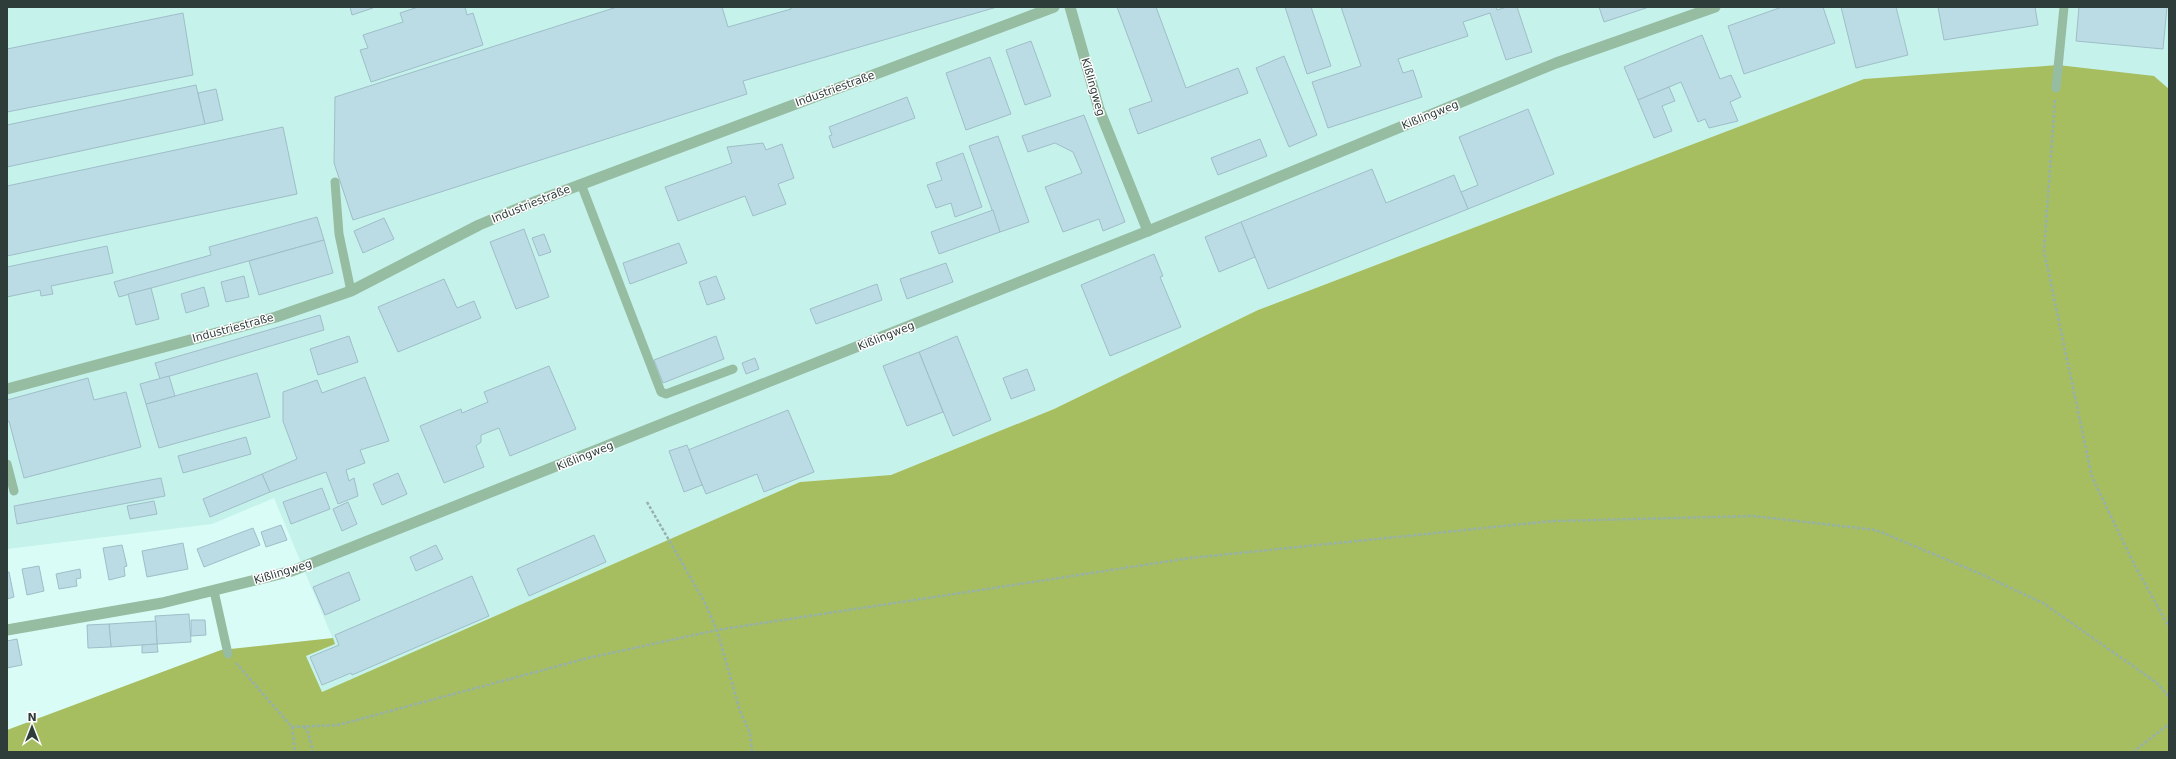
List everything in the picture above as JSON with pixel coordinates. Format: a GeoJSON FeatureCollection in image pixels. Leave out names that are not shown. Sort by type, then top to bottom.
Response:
{"type":"FeatureCollection","features":[{"type":"Feature","properties":{"kind":"street","name":"Industriestraße"},"geometry":{"type":"LineString","coordinates":[[7,389],[276,317],[351,291],[479,225],[581,184],[1054,7]]}},
{"type":"Feature","properties":{"kind":"street","name":"Kißlingweg"},"geometry":{"type":"LineString","coordinates":[[1070,7],[1099,110],[1148,231]]}},
{"type":"Feature","properties":{"kind":"street","name":"Kißlingweg"},"geometry":{"type":"LineString","coordinates":[[7,630],[162,604],[292,571],[1148,231],[1556,63],[1715,7]]}},
{"type":"Feature","properties":{"kind":"lane"},"geometry":{"type":"LineString","coordinates":[[2056,88],[2064,7]]}},
{"type":"Feature","properties":{"kind":"lane"},"geometry":{"type":"LineString","coordinates":[[335,182],[339,234],[351,291]]}},
{"type":"Feature","properties":{"kind":"lane"},"geometry":{"type":"LineString","coordinates":[[581,184],[661,392],[666,394],[734,369]]}},
{"type":"Feature","properties":{"kind":"lane"},"geometry":{"type":"LineString","coordinates":[[7,464],[14,490]]}},
{"type":"Feature","properties":{"kind":"lane"},"geometry":{"type":"LineString","coordinates":[[214,591],[228,654]]}},
{"type":"Feature","properties":{"kind":"path"},"geometry":{"type":"LineString","coordinates":[[2056,88],[2044,251],[2092,477],[2134,564],[2169,627]]}},
{"type":"Feature","properties":{"kind":"path"},"geometry":{"type":"LineString","coordinates":[[647,502],[704,601],[717,630],[740,711],[750,733],[752,752]]}},
{"type":"Feature","properties":{"kind":"path"},"geometry":{"type":"LineString","coordinates":[[292,727],[338,725],[588,658],[717,630],[1190,558],[1553,521],[1753,516],[1876,530],[1974,571],[2043,603],[2157,683],[2169,697]]}},
{"type":"Feature","properties":{"kind":"path"},"geometry":{"type":"LineString","coordinates":[[228,654],[292,727],[295,752]]}},
{"type":"Feature","properties":{"kind":"path"},"geometry":{"type":"LineString","coordinates":[[2133,752],[2169,724]]}},
{"type":"Feature","properties":{"kind":"path"},"geometry":{"type":"LineString","coordinates":[[303,726],[308,732],[313,752]]}},
{"type":"Feature","properties":{"kind":"shaded area"},"geometry":{"type":"Polygon","coordinates":[[[7,7],[2169,7],[2169,89],[2154,76],[1864,79],[1258,310],[1054,409],[891,475],[800,482],[322,692],[306,656],[335,644],[274,498],[212,524],[7,549],[7,7]]]}},
{"type":"Feature","properties":{"kind":"green space"},"geometry":{"type":"Polygon","coordinates":[[[2058,65],[2154,76],[2169,89],[2169,752],[7,752],[7,730],[221,650],[333,638],[335,644],[306,656],[322,692],[800,482],[891,475],[1054,409],[1258,310],[1864,79],[2058,65]]]}},
{"type":"Feature","properties":{"kind":"building"},"geometry":{"type":"Polygon","coordinates":[[[350,7],[373,7],[373,8],[352,15],[350,7]]]}},
{"type":"Feature","properties":{"kind":"building"},"geometry":{"type":"Polygon","coordinates":[[[418,7],[465,7],[467,15],[473,13],[483,45],[371,82],[360,50],[368,48],[363,35],[403,22],[400,13],[418,7]]]}},
{"type":"Feature","properties":{"kind":"building"},"geometry":{"type":"Polygon","coordinates":[[[617,7],[722,7],[728,27],[791,9],[790,7],[997,7],[743,81],[747,94],[353,220],[334,163],[335,97],[617,7]]]}},
{"type":"Feature","properties":{"kind":"building"},"geometry":{"type":"Polygon","coordinates":[[[1117,7],[1156,7],[1186,88],[1238,68],[1248,93],[1138,134],[1129,109],[1152,101],[1117,7]]]}},
{"type":"Feature","properties":{"kind":"building"},"geometry":{"type":"Polygon","coordinates":[[[1285,7],[1311,7],[1331,66],[1307,74],[1285,7]]]}},
{"type":"Feature","properties":{"kind":"building"},"geometry":{"type":"Polygon","coordinates":[[[1341,7],[1496,7],[1497,10],[1507,7],[1517,7],[1532,52],[1506,60],[1490,13],[1463,22],[1468,36],[1398,59],[1403,73],[1413,70],[1422,97],[1328,128],[1312,82],[1361,66],[1341,7]]]}},
{"type":"Feature","properties":{"kind":"building"},"geometry":{"type":"Polygon","coordinates":[[[1599,7],[1649,7],[1604,22],[1599,7]]]}},
{"type":"Feature","properties":{"kind":"building"},"geometry":{"type":"Polygon","coordinates":[[[1782,7],[1823,7],[1835,43],[1744,74],[1728,26],[1782,7]]]}},
{"type":"Feature","properties":{"kind":"building"},"geometry":{"type":"Polygon","coordinates":[[[1841,7],[1896,7],[1908,55],[1856,68],[1841,7]]]}},
{"type":"Feature","properties":{"kind":"building"},"geometry":{"type":"Polygon","coordinates":[[[1938,7],[2035,7],[2038,25],[1944,40],[1938,7]]]}},
{"type":"Feature","properties":{"kind":"building"},"geometry":{"type":"Polygon","coordinates":[[[2079,7],[2167,7],[2163,49],[2076,41],[2079,7]]]}},
{"type":"Feature","properties":{"kind":"building"},"geometry":{"type":"Polygon","coordinates":[[[183,13],[193,75],[7,112],[7,49],[183,13]]]}},
{"type":"Feature","properties":{"kind":"building"},"geometry":{"type":"Polygon","coordinates":[[[1702,35],[1720,79],[1731,75],[1741,97],[1730,102],[1738,121],[1709,128],[1705,119],[1698,122],[1681,82],[1638,100],[1624,67],[1702,35]]]}},
{"type":"Feature","properties":{"kind":"building"},"geometry":{"type":"Polygon","coordinates":[[[1031,41],[1051,96],[1025,105],[1006,50],[1031,41]]]}},
{"type":"Feature","properties":{"kind":"building"},"geometry":{"type":"Polygon","coordinates":[[[1284,56],[1317,135],[1289,147],[1256,68],[1284,56]]]}},
{"type":"Feature","properties":{"kind":"building"},"geometry":{"type":"Polygon","coordinates":[[[990,57],[1011,114],[966,130],[946,73],[990,57]]]}},
{"type":"Feature","properties":{"kind":"building"},"geometry":{"type":"Polygon","coordinates":[[[196,85],[205,124],[7,167],[7,125],[196,85]]]}},
{"type":"Feature","properties":{"kind":"building"},"geometry":{"type":"Polygon","coordinates":[[[1669,87],[1675,101],[1662,106],[1672,131],[1654,138],[1638,100],[1669,87]]]}},
{"type":"Feature","properties":{"kind":"building"},"geometry":{"type":"Polygon","coordinates":[[[216,89],[223,120],[205,124],[198,93],[216,89]]]}},
{"type":"Feature","properties":{"kind":"building"},"geometry":{"type":"Polygon","coordinates":[[[907,97],[915,118],[833,148],[829,136],[832,135],[829,127],[907,97]]]}},
{"type":"Feature","properties":{"kind":"building"},"geometry":{"type":"Polygon","coordinates":[[[1528,109],[1554,174],[1468,209],[1461,192],[1478,185],[1459,137],[1528,109]]]}},
{"type":"Feature","properties":{"kind":"building"},"geometry":{"type":"Polygon","coordinates":[[[1084,115],[1125,222],[1103,231],[1099,219],[1063,232],[1045,187],[1082,173],[1073,152],[1055,143],[1028,152],[1022,136],[1084,115]]]}},
{"type":"Feature","properties":{"kind":"building"},"geometry":{"type":"Polygon","coordinates":[[[283,127],[297,194],[7,256],[7,186],[283,127]]]}},
{"type":"Feature","properties":{"kind":"building"},"geometry":{"type":"Polygon","coordinates":[[[998,136],[1029,222],[1000,232],[969,146],[998,136]]]}},
{"type":"Feature","properties":{"kind":"building"},"geometry":{"type":"Polygon","coordinates":[[[1260,139],[1267,156],[1218,175],[1211,158],[1260,139]]]}},
{"type":"Feature","properties":{"kind":"building"},"geometry":{"type":"Polygon","coordinates":[[[763,143],[766,150],[782,144],[794,178],[778,184],[786,204],[753,216],[745,196],[678,221],[665,187],[732,163],[727,147],[763,143]]]}},
{"type":"Feature","properties":{"kind":"building"},"geometry":{"type":"Polygon","coordinates":[[[963,153],[982,207],[955,217],[951,203],[936,208],[927,185],[942,180],[936,163],[963,153]]]}},
{"type":"Feature","properties":{"kind":"building"},"geometry":{"type":"Polygon","coordinates":[[[1372,169],[1386,203],[1454,175],[1468,209],[1268,289],[1241,222],[1372,169]]]}},
{"type":"Feature","properties":{"kind":"building"},"geometry":{"type":"Polygon","coordinates":[[[993,210],[1000,232],[939,254],[931,232],[993,210]]]}},
{"type":"Feature","properties":{"kind":"building"},"geometry":{"type":"Polygon","coordinates":[[[317,217],[324,240],[119,297],[114,282],[211,255],[209,247],[317,217]]]}},
{"type":"Feature","properties":{"kind":"building"},"geometry":{"type":"Polygon","coordinates":[[[384,218],[394,239],[363,253],[354,231],[384,218]]]}},
{"type":"Feature","properties":{"kind":"building"},"geometry":{"type":"Polygon","coordinates":[[[1241,222],[1255,257],[1219,272],[1205,237],[1241,222]]]}},
{"type":"Feature","properties":{"kind":"building"},"geometry":{"type":"Polygon","coordinates":[[[524,229],[549,297],[516,309],[490,242],[524,229]]]}},
{"type":"Feature","properties":{"kind":"building"},"geometry":{"type":"Polygon","coordinates":[[[544,234],[551,252],[539,256],[532,238],[544,234]]]}},
{"type":"Feature","properties":{"kind":"building"},"geometry":{"type":"Polygon","coordinates":[[[324,240],[333,273],[259,295],[249,261],[324,240]]]}},
{"type":"Feature","properties":{"kind":"building"},"geometry":{"type":"Polygon","coordinates":[[[679,243],[687,263],[630,284],[623,263],[679,243]]]}},
{"type":"Feature","properties":{"kind":"building"},"geometry":{"type":"Polygon","coordinates":[[[107,246],[113,273],[51,286],[53,294],[41,296],[40,290],[7,297],[7,267],[107,246]]]}},
{"type":"Feature","properties":{"kind":"building"},"geometry":{"type":"Polygon","coordinates":[[[1154,254],[1163,276],[1160,277],[1181,327],[1110,356],[1081,285],[1154,254]]]}},
{"type":"Feature","properties":{"kind":"building"},"geometry":{"type":"Polygon","coordinates":[[[946,263],[953,282],[907,299],[900,279],[946,263]]]}},
{"type":"Feature","properties":{"kind":"building"},"geometry":{"type":"Polygon","coordinates":[[[244,276],[249,297],[226,302],[221,282],[244,276]]]}},
{"type":"Feature","properties":{"kind":"building"},"geometry":{"type":"Polygon","coordinates":[[[716,276],[725,299],[707,305],[699,282],[716,276]]]}},
{"type":"Feature","properties":{"kind":"building"},"geometry":{"type":"Polygon","coordinates":[[[444,279],[457,308],[474,301],[481,318],[398,352],[378,307],[444,279]]]}},
{"type":"Feature","properties":{"kind":"building"},"geometry":{"type":"Polygon","coordinates":[[[877,284],[882,300],[816,324],[810,309],[877,284]]]}},
{"type":"Feature","properties":{"kind":"building"},"geometry":{"type":"Polygon","coordinates":[[[204,287],[209,306],[186,313],[181,294],[204,287]]]}},
{"type":"Feature","properties":{"kind":"building"},"geometry":{"type":"Polygon","coordinates":[[[151,288],[159,319],[136,325],[128,294],[151,288]]]}},
{"type":"Feature","properties":{"kind":"building"},"geometry":{"type":"Polygon","coordinates":[[[320,315],[324,330],[160,379],[155,363],[320,315]]]}},
{"type":"Feature","properties":{"kind":"building"},"geometry":{"type":"Polygon","coordinates":[[[349,336],[358,362],[318,375],[310,349],[349,336]]]}},
{"type":"Feature","properties":{"kind":"building"},"geometry":{"type":"Polygon","coordinates":[[[716,336],[724,359],[663,383],[654,360],[716,336]]]}},
{"type":"Feature","properties":{"kind":"building"},"geometry":{"type":"Polygon","coordinates":[[[957,336],[991,420],[953,436],[919,352],[957,336]]]}},
{"type":"Feature","properties":{"kind":"building"},"geometry":{"type":"Polygon","coordinates":[[[919,352],[943,412],[907,426],[883,366],[919,352]]]}},
{"type":"Feature","properties":{"kind":"building"},"geometry":{"type":"Polygon","coordinates":[[[755,358],[759,369],[746,374],[742,363],[755,358]]]}},
{"type":"Feature","properties":{"kind":"building"},"geometry":{"type":"Polygon","coordinates":[[[549,366],[576,429],[510,456],[499,428],[481,435],[481,442],[476,446],[484,467],[444,483],[420,426],[461,409],[462,413],[488,402],[484,392],[549,366]]]}},
{"type":"Feature","properties":{"kind":"building"},"geometry":{"type":"Polygon","coordinates":[[[1027,369],[1035,390],[1011,399],[1003,378],[1027,369]]]}},
{"type":"Feature","properties":{"kind":"building"},"geometry":{"type":"Polygon","coordinates":[[[257,373],[270,417],[159,448],[146,404],[257,373]]]}},
{"type":"Feature","properties":{"kind":"building"},"geometry":{"type":"Polygon","coordinates":[[[169,376],[175,396],[146,404],[140,384],[169,376]]]}},
{"type":"Feature","properties":{"kind":"building"},"geometry":{"type":"Polygon","coordinates":[[[365,377],[389,441],[360,450],[365,463],[346,470],[349,481],[354,478],[358,496],[338,504],[326,472],[270,492],[262,474],[297,459],[283,421],[283,392],[317,380],[322,393],[365,377]]]}},
{"type":"Feature","properties":{"kind":"building"},"geometry":{"type":"Polygon","coordinates":[[[88,378],[94,400],[126,392],[141,447],[24,478],[9,421],[7,422],[7,400],[88,378]]]}},
{"type":"Feature","properties":{"kind":"building"},"geometry":{"type":"Polygon","coordinates":[[[788,410],[814,472],[764,492],[757,474],[706,494],[688,450],[788,410]]]}},
{"type":"Feature","properties":{"kind":"building"},"geometry":{"type":"Polygon","coordinates":[[[246,437],[251,454],[183,473],[178,456],[246,437]]]}},
{"type":"Feature","properties":{"kind":"building"},"geometry":{"type":"Polygon","coordinates":[[[687,445],[702,485],[684,492],[669,451],[687,445]]]}},
{"type":"Feature","properties":{"kind":"building"},"geometry":{"type":"Polygon","coordinates":[[[398,473],[407,494],[382,505],[373,484],[398,473]]]}},
{"type":"Feature","properties":{"kind":"building"},"geometry":{"type":"Polygon","coordinates":[[[262,474],[270,492],[210,517],[203,499],[262,474]]]}},
{"type":"Feature","properties":{"kind":"building"},"geometry":{"type":"Polygon","coordinates":[[[161,478],[165,496],[17,524],[14,506],[161,478]]]}},
{"type":"Feature","properties":{"kind":"building"},"geometry":{"type":"Polygon","coordinates":[[[322,488],[330,509],[291,524],[283,502],[322,488]]]}},
{"type":"Feature","properties":{"kind":"building"},"geometry":{"type":"Polygon","coordinates":[[[154,501],[157,514],[130,519],[127,506],[154,501]]]}},
{"type":"Feature","properties":{"kind":"building"},"geometry":{"type":"Polygon","coordinates":[[[348,502],[357,524],[342,531],[333,509],[348,502]]]}},
{"type":"Feature","properties":{"kind":"building"},"geometry":{"type":"Polygon","coordinates":[[[281,525],[287,540],[266,547],[261,532],[281,525]]]}},
{"type":"Feature","properties":{"kind":"building"},"geometry":{"type":"Polygon","coordinates":[[[253,528],[260,545],[204,567],[197,549],[253,528]]]}},
{"type":"Feature","properties":{"kind":"building"},"geometry":{"type":"Polygon","coordinates":[[[594,535],[606,562],[529,596],[517,569],[594,535]]]}},
{"type":"Feature","properties":{"kind":"building"},"geometry":{"type":"Polygon","coordinates":[[[183,543],[188,569],[147,577],[142,551],[183,543]]]}},
{"type":"Feature","properties":{"kind":"building"},"geometry":{"type":"Polygon","coordinates":[[[122,545],[127,566],[124,567],[125,576],[109,580],[103,548],[122,545]]]}},
{"type":"Feature","properties":{"kind":"building"},"geometry":{"type":"Polygon","coordinates":[[[436,545],[443,559],[416,571],[410,557],[436,545]]]}},
{"type":"Feature","properties":{"kind":"building"},"geometry":{"type":"Polygon","coordinates":[[[39,566],[44,591],[27,595],[22,569],[39,566]]]}},
{"type":"Feature","properties":{"kind":"building"},"geometry":{"type":"Polygon","coordinates":[[[80,569],[81,578],[76,579],[77,586],[59,589],[56,574],[80,569]]]}},
{"type":"Feature","properties":{"kind":"building"},"geometry":{"type":"Polygon","coordinates":[[[7,572],[9,572],[14,597],[7,599],[7,572]]]}},
{"type":"Feature","properties":{"kind":"building"},"geometry":{"type":"Polygon","coordinates":[[[349,572],[360,600],[325,615],[313,587],[349,572]]]}},
{"type":"Feature","properties":{"kind":"building"},"geometry":{"type":"Polygon","coordinates":[[[472,576],[489,616],[352,675],[351,673],[322,685],[310,657],[339,645],[335,635],[472,576]]]}},
{"type":"Feature","properties":{"kind":"building"},"geometry":{"type":"Polygon","coordinates":[[[189,614],[191,642],[157,644],[155,616],[189,614]]]}},
{"type":"Feature","properties":{"kind":"building"},"geometry":{"type":"Polygon","coordinates":[[[191,620],[205,620],[206,635],[191,636],[191,620]]]}},
{"type":"Feature","properties":{"kind":"building"},"geometry":{"type":"Polygon","coordinates":[[[156,621],[157,644],[111,647],[109,624],[156,621]]]}},
{"type":"Feature","properties":{"kind":"building"},"geometry":{"type":"Polygon","coordinates":[[[109,624],[111,647],[88,648],[87,625],[109,624]]]}},
{"type":"Feature","properties":{"kind":"building"},"geometry":{"type":"Polygon","coordinates":[[[17,639],[22,665],[7,668],[7,641],[17,639]]]}},
{"type":"Feature","properties":{"kind":"building"},"geometry":{"type":"Polygon","coordinates":[[[157,644],[158,652],[142,653],[142,645],[157,644]]]}}]}
